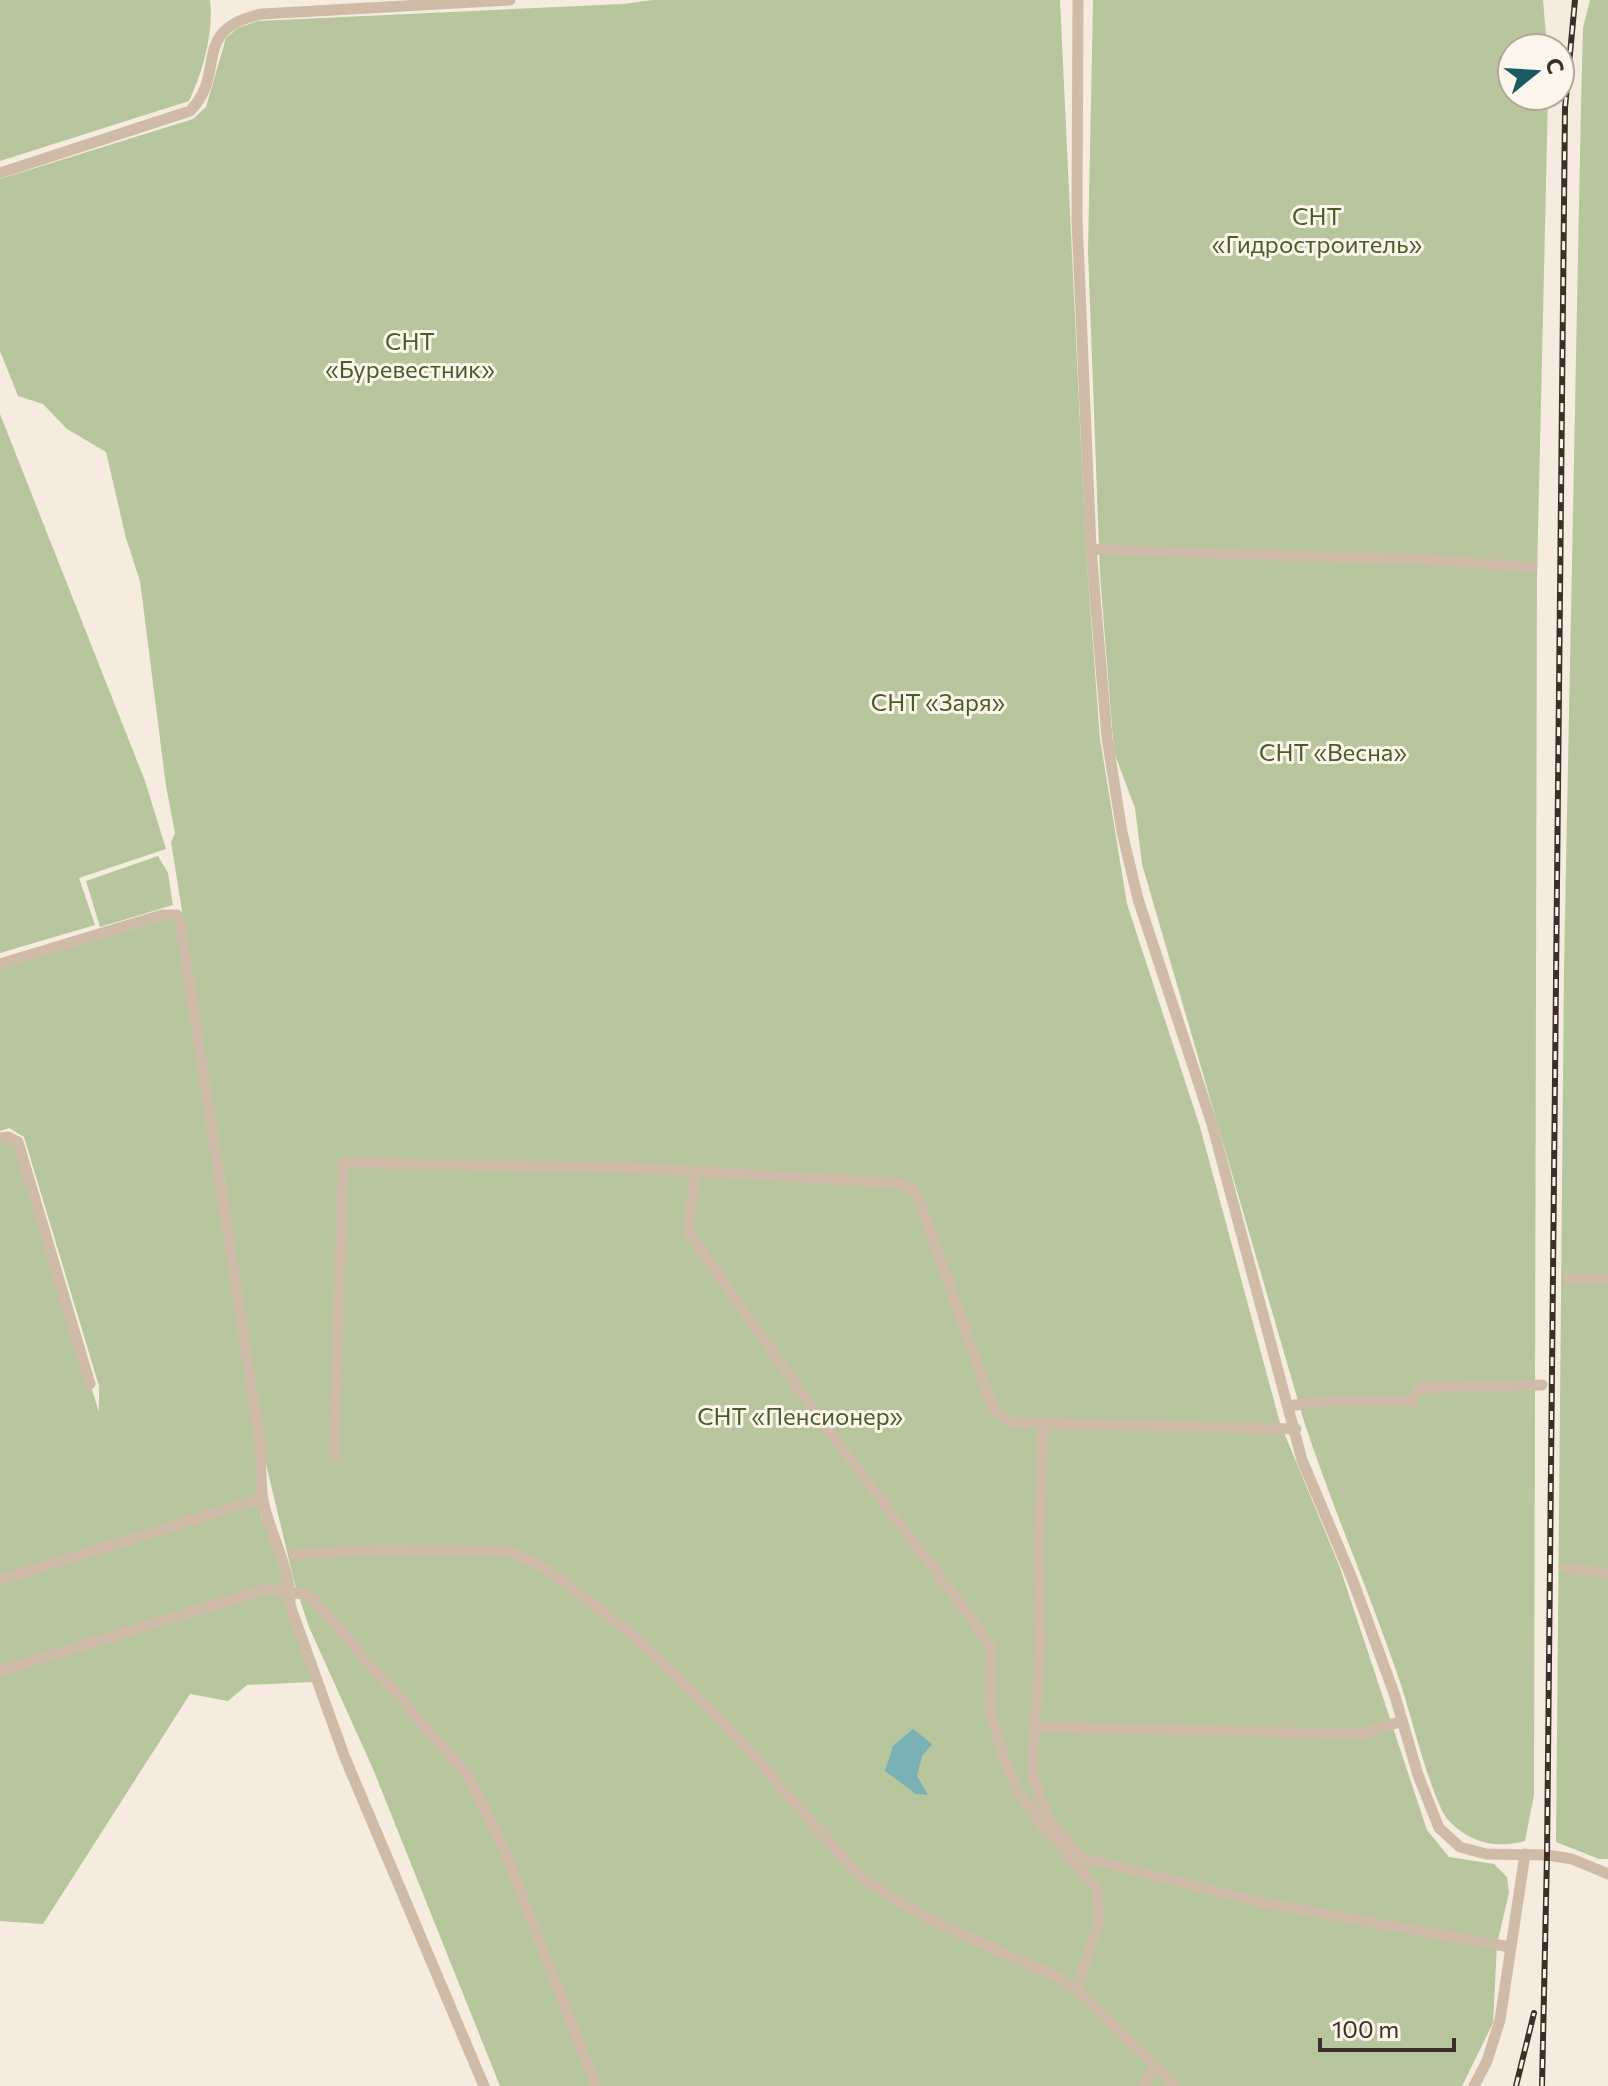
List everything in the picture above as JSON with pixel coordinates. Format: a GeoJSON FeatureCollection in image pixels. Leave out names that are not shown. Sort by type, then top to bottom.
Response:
{"type":"FeatureCollection","features":[{"type":"Feature","properties":{"kind":"street"},"geometry":{"type":"LineString","coordinates":[[0,173],[190,111],[199,102],[218,35],[229,24],[245,17],[510,0]]}},
{"type":"Feature","properties":{"kind":"street"},"geometry":{"type":"LineString","coordinates":[[1078,0],[1077,219],[1091,549],[1107,738],[1122,832],[1138,899],[1212,1124],[1302,1460],[1353,1581],[1418,1775],[1439,1828],[1460,1847],[1486,1854],[1572,1859],[1608,1873]]}},
{"type":"Feature","properties":{"kind":"street"},"geometry":{"type":"LineString","coordinates":[[1091,549],[1417,559],[1532,567]]}},
{"type":"Feature","properties":{"kind":"street"},"geometry":{"type":"LineString","coordinates":[[0,964],[162,915],[177,915],[180,921],[260,1442],[263,1501],[282,1556],[291,1592],[290,1605],[345,1758],[484,2086]]}},
{"type":"Feature","properties":{"kind":"street"},"geometry":{"type":"LineString","coordinates":[[0,1138],[8,1137],[18,1142],[90,1384]]}},
{"type":"Feature","properties":{"kind":"street"},"geometry":{"type":"LineString","coordinates":[[334,1458],[343,1163],[695,1171],[894,1183],[913,1190],[921,1205],[993,1408],[1012,1423],[1296,1429]]}},
{"type":"Feature","properties":{"kind":"street"},"geometry":{"type":"LineString","coordinates":[[695,1171],[688,1232],[823,1423],[991,1648],[990,1711],[1016,1788],[1043,1827],[1097,1888],[1099,1920],[1077,1991]]}},
{"type":"Feature","properties":{"kind":"street"},"geometry":{"type":"LineString","coordinates":[[1568,1279],[1608,1279]]}},
{"type":"Feature","properties":{"kind":"street"},"geometry":{"type":"LineString","coordinates":[[1289,1406],[1325,1401],[1412,1401],[1419,1388],[1542,1385]]}},
{"type":"Feature","properties":{"kind":"street"},"geometry":{"type":"LineString","coordinates":[[1043,1423],[1040,1653],[1032,1772],[1046,1815],[1081,1857],[1263,1903],[1510,1947]]}},
{"type":"Feature","properties":{"kind":"street"},"geometry":{"type":"LineString","coordinates":[[0,1580],[253,1501],[263,1501]]}},
{"type":"Feature","properties":{"kind":"street"},"geometry":{"type":"LineString","coordinates":[[294,1554],[368,1550],[508,1551],[545,1568],[626,1629],[720,1718],[759,1758],[855,1871],[878,1890],[949,1927],[1056,1976],[1077,1991],[1174,2086]]}},
{"type":"Feature","properties":{"kind":"street"},"geometry":{"type":"LineString","coordinates":[[1565,1568],[1608,1573]]}},
{"type":"Feature","properties":{"kind":"street"},"geometry":{"type":"LineString","coordinates":[[0,1671],[267,1589],[313,1599],[469,1777],[503,1847],[596,2086]]}},
{"type":"Feature","properties":{"kind":"street"},"geometry":{"type":"LineString","coordinates":[[1035,1727],[1363,1734],[1402,1721]]}},
{"type":"Feature","properties":{"kind":"street"},"geometry":{"type":"LineString","coordinates":[[1474,2086],[1487,2061],[1500,2020],[1525,1854]]}},
{"type":"Feature","properties":{"kind":"street"},"geometry":{"type":"LineString","coordinates":[[1143,2086],[1157,2067]]}},
{"type":"Feature","properties":{"kind":"green space"},"geometry":{"type":"Polygon","coordinates":[[[0,0],[210,0],[206,51],[189,101],[0,161],[0,0]]]}},
{"type":"Feature","properties":{"kind":"green space"},"geometry":{"type":"Polygon","coordinates":[[[653,0],[1060,0],[1086,552],[1100,739],[1127,904],[1200,1127],[1280,1423],[1339,1565],[1427,1830],[1449,1857],[1494,1864],[1507,1877],[1509,1893],[1497,1944],[1493,2023],[1462,2086],[500,2086],[373,1769],[309,1627],[295,1585],[266,1464],[224,1172],[171,842],[175,833],[166,786],[140,581],[126,538],[106,452],[67,429],[43,404],[18,396],[0,351],[0,179],[193,119],[206,107],[226,38],[238,28],[258,21],[623,4],[653,0]]]}},
{"type":"Feature","properties":{"kind":"green space","name":"СНТ «Весна»"},"geometry":{"type":"Polygon","coordinates":[[[1093,0],[1543,0],[1546,32],[1496,32],[1496,112],[1548,112],[1537,576],[1534,1795],[1525,1841],[1494,1844],[1474,1839],[1448,1820],[1435,1794],[1400,1682],[1303,1418],[1142,864],[1135,808],[1114,752],[1100,575],[1088,250],[1093,0]]]}},
{"type":"Feature","properties":{"kind":"green space"},"geometry":{"type":"Polygon","coordinates":[[[1590,0],[1608,0],[1608,1859],[1599,1859],[1556,1842],[1564,969],[1583,28],[1590,0]]]}},
{"type":"Feature","properties":{"kind":"green space"},"geometry":{"type":"Polygon","coordinates":[[[0,414],[145,781],[166,849],[79,878],[95,925],[0,953],[0,414]]]}},
{"type":"Feature","properties":{"kind":"green space"},"geometry":{"type":"Polygon","coordinates":[[[158,856],[168,873],[173,905],[100,927],[86,881],[158,856]]]}},
{"type":"Feature","properties":{"kind":"green space"},"geometry":{"type":"Polygon","coordinates":[[[171,918],[177,923],[255,1442],[261,1516],[285,1577],[313,1682],[247,1685],[228,1701],[190,1694],[43,1924],[0,1921],[0,1142],[6,1140],[15,1146],[99,1412],[99,1386],[24,1137],[9,1128],[0,1131],[0,968],[171,918]]]}},
{"type":"Feature","properties":{"kind":"water"},"geometry":{"type":"Polygon","coordinates":[[[913,1729],[932,1744],[922,1756],[917,1776],[928,1795],[916,1794],[885,1771],[893,1746],[913,1729]]]}},
{"type":"Feature","properties":{"kind":"railway"},"geometry":{"type":"LineString","coordinates":[[1542,2086],[1565,108],[1575,0]]}},
{"type":"Feature","properties":{"kind":"railway"},"geometry":{"type":"LineString","coordinates":[[1516,2086],[1534,2013]]}},
{"type":"Feature","properties":{"kind":"park label","name":"СНТ «Гидростроитель»"},"geometry":{"type":"Point","coordinates":[1317,229]}},
{"type":"Feature","properties":{"kind":"park label","name":"СНТ «Буревестник»"},"geometry":{"type":"Point","coordinates":[410,354]}},
{"type":"Feature","properties":{"kind":"park label","name":"СНТ «Заря»"},"geometry":{"type":"Point","coordinates":[938,701]}},
{"type":"Feature","properties":{"kind":"park label","name":"СНТ «Пенсионер»"},"geometry":{"type":"Point","coordinates":[800,1415]}}]}
